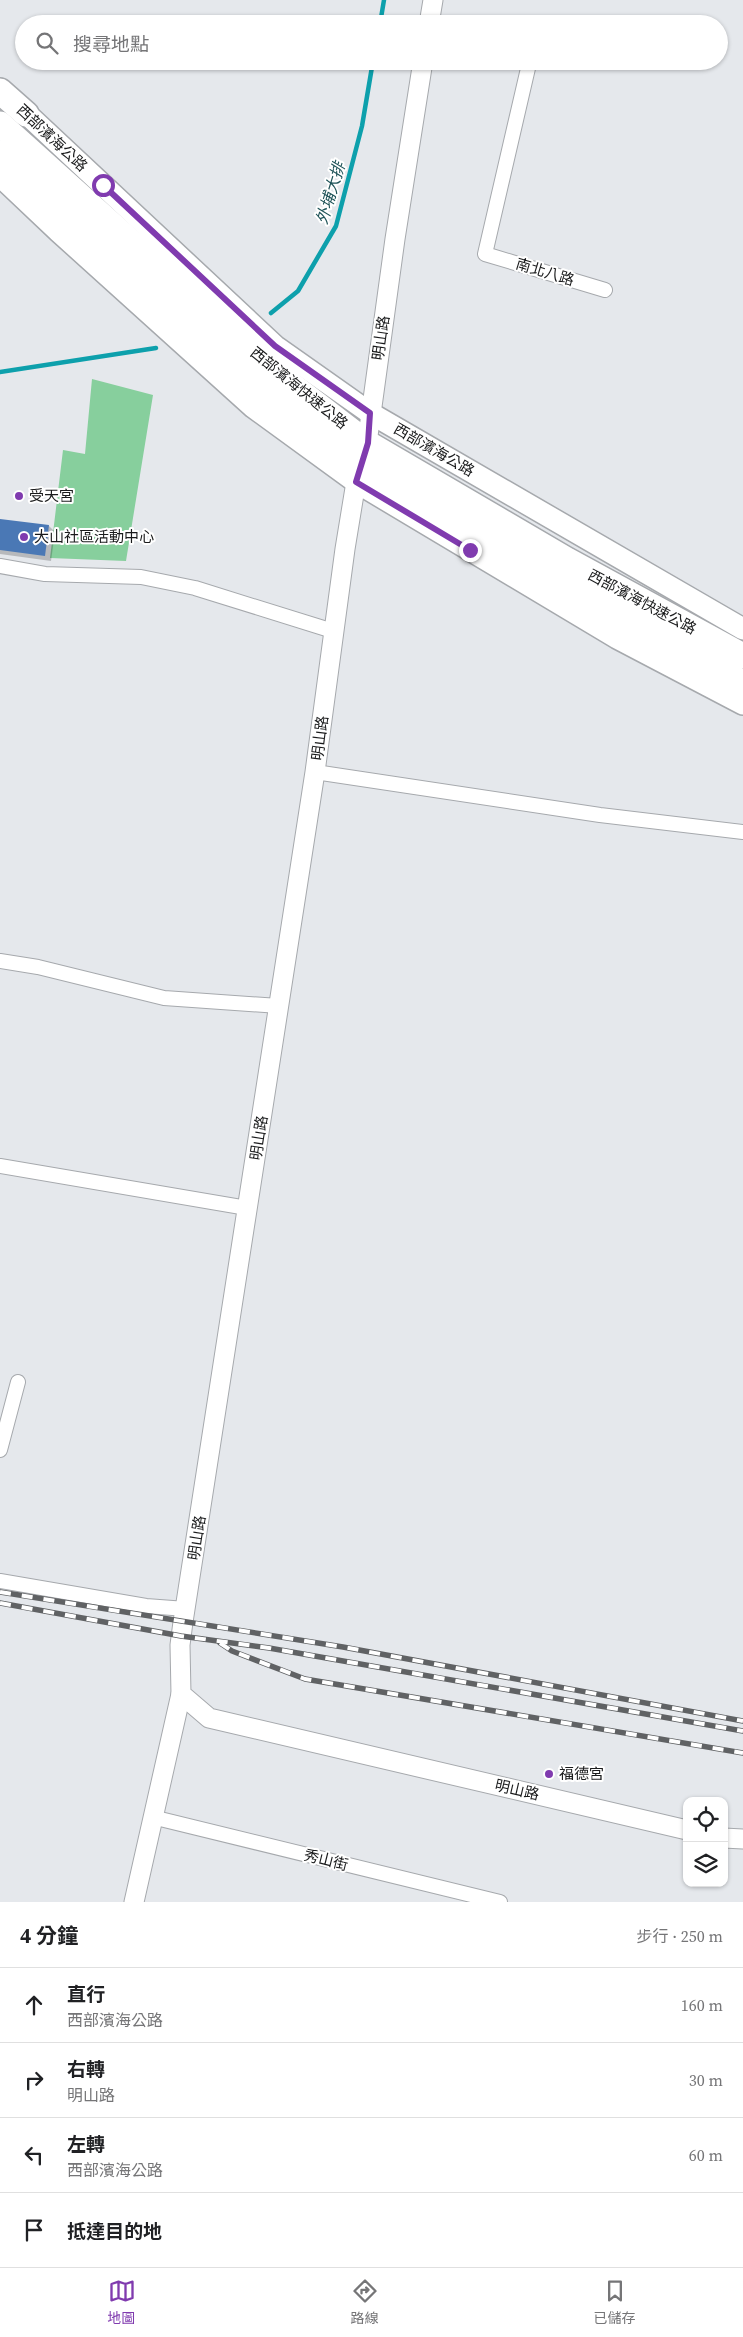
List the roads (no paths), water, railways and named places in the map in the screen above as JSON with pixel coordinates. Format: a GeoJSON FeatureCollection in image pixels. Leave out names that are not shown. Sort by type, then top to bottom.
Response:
{"type":"FeatureCollection","features":[{"type":"Feature","properties":{"kind":"highway"},"geometry":{"type":"LineString","coordinates":[[0,89],[26,114]]}},
{"type":"Feature","properties":{"kind":"highway","name":"西部濱海快速公路"},"geometry":{"type":"LineString","coordinates":[[0,124],[282,377],[362,462],[567,560],[743,656]]}},
{"type":"Feature","properties":{"kind":"highway","name":"西部濱海快速公路"},"geometry":{"type":"LineString","coordinates":[[0,152],[273,396],[362,462],[548,575],[743,683]]}},
{"type":"Feature","properties":{"kind":"main road","name":"西部濱海公路"},"geometry":{"type":"LineString","coordinates":[[26,114],[275,346],[370,413],[743,629]]}},
{"type":"Feature","properties":{"kind":"main road"},"geometry":{"type":"LineString","coordinates":[[1,176],[58,231],[253,408],[362,462],[617,638],[743,704]]}},
{"type":"Feature","properties":{"kind":"street"},"geometry":{"type":"LineString","coordinates":[[430,15],[433,0]]}},
{"type":"Feature","properties":{"kind":"street","name":"明山路"},"geometry":{"type":"LineString","coordinates":[[422,70],[370,413],[333,631],[315,772],[180,1645],[181,1694],[210,1718],[683,1829]]}},
{"type":"Feature","properties":{"kind":"street","name":"南北八路"},"geometry":{"type":"LineString","coordinates":[[528,70],[485,254],[605,290]]}},
{"type":"Feature","properties":{"kind":"street"},"geometry":{"type":"LineString","coordinates":[[0,566],[44,574],[150,579],[195,588],[333,631]]}},
{"type":"Feature","properties":{"kind":"street"},"geometry":{"type":"LineString","coordinates":[[315,772],[600,815],[743,832]]}},
{"type":"Feature","properties":{"kind":"street"},"geometry":{"type":"LineString","coordinates":[[0,961],[38,967],[164,998],[279,1006]]}},
{"type":"Feature","properties":{"kind":"street"},"geometry":{"type":"LineString","coordinates":[[0,1166],[247,1208]]}},
{"type":"Feature","properties":{"kind":"street"},"geometry":{"type":"LineString","coordinates":[[0,1450],[18,1382]]}},
{"type":"Feature","properties":{"kind":"street"},"geometry":{"type":"LineString","coordinates":[[0,1581],[146,1606],[186,1608]]}},
{"type":"Feature","properties":{"kind":"street"},"geometry":{"type":"LineString","coordinates":[[134,1902],[181,1694]]}},
{"type":"Feature","properties":{"kind":"street","name":"秀山街"},"geometry":{"type":"LineString","coordinates":[[152,1817],[500,1902]]}},
{"type":"Feature","properties":{"kind":"street"},"geometry":{"type":"LineString","coordinates":[[728,1838],[743,1839]]}},
{"type":"Feature","properties":{"kind":"waterway","name":"外埔大排"},"geometry":{"type":"LineString","coordinates":[[382,15],[384,0]]}},
{"type":"Feature","properties":{"kind":"waterway","name":"外埔大排"},"geometry":{"type":"LineString","coordinates":[[271,313],[298,291],[336,226],[362,126],[371,70]]}},
{"type":"Feature","properties":{"kind":"waterway"},"geometry":{"type":"LineString","coordinates":[[0,372],[156,348]]}},
{"type":"Feature","properties":{"kind":"railway"},"geometry":{"type":"LineString","coordinates":[[0,1592],[343,1647],[743,1721]]}},
{"type":"Feature","properties":{"kind":"railway"},"geometry":{"type":"LineString","coordinates":[[0,1603],[181,1636],[269,1648],[743,1731]]}},
{"type":"Feature","properties":{"kind":"railway"},"geometry":{"type":"LineString","coordinates":[[220,1643],[232,1651],[305,1679],[743,1753]]}},
{"type":"Feature","properties":{"kind":"place","name":"受天宮"},"geometry":{"type":"Point","coordinates":[19,496]}},
{"type":"Feature","properties":{"kind":"place","name":"大山社區活動中心"},"geometry":{"type":"Point","coordinates":[24,537]}},
{"type":"Feature","properties":{"kind":"place","name":"福德宮"},"geometry":{"type":"Point","coordinates":[549,1774]}}]}
